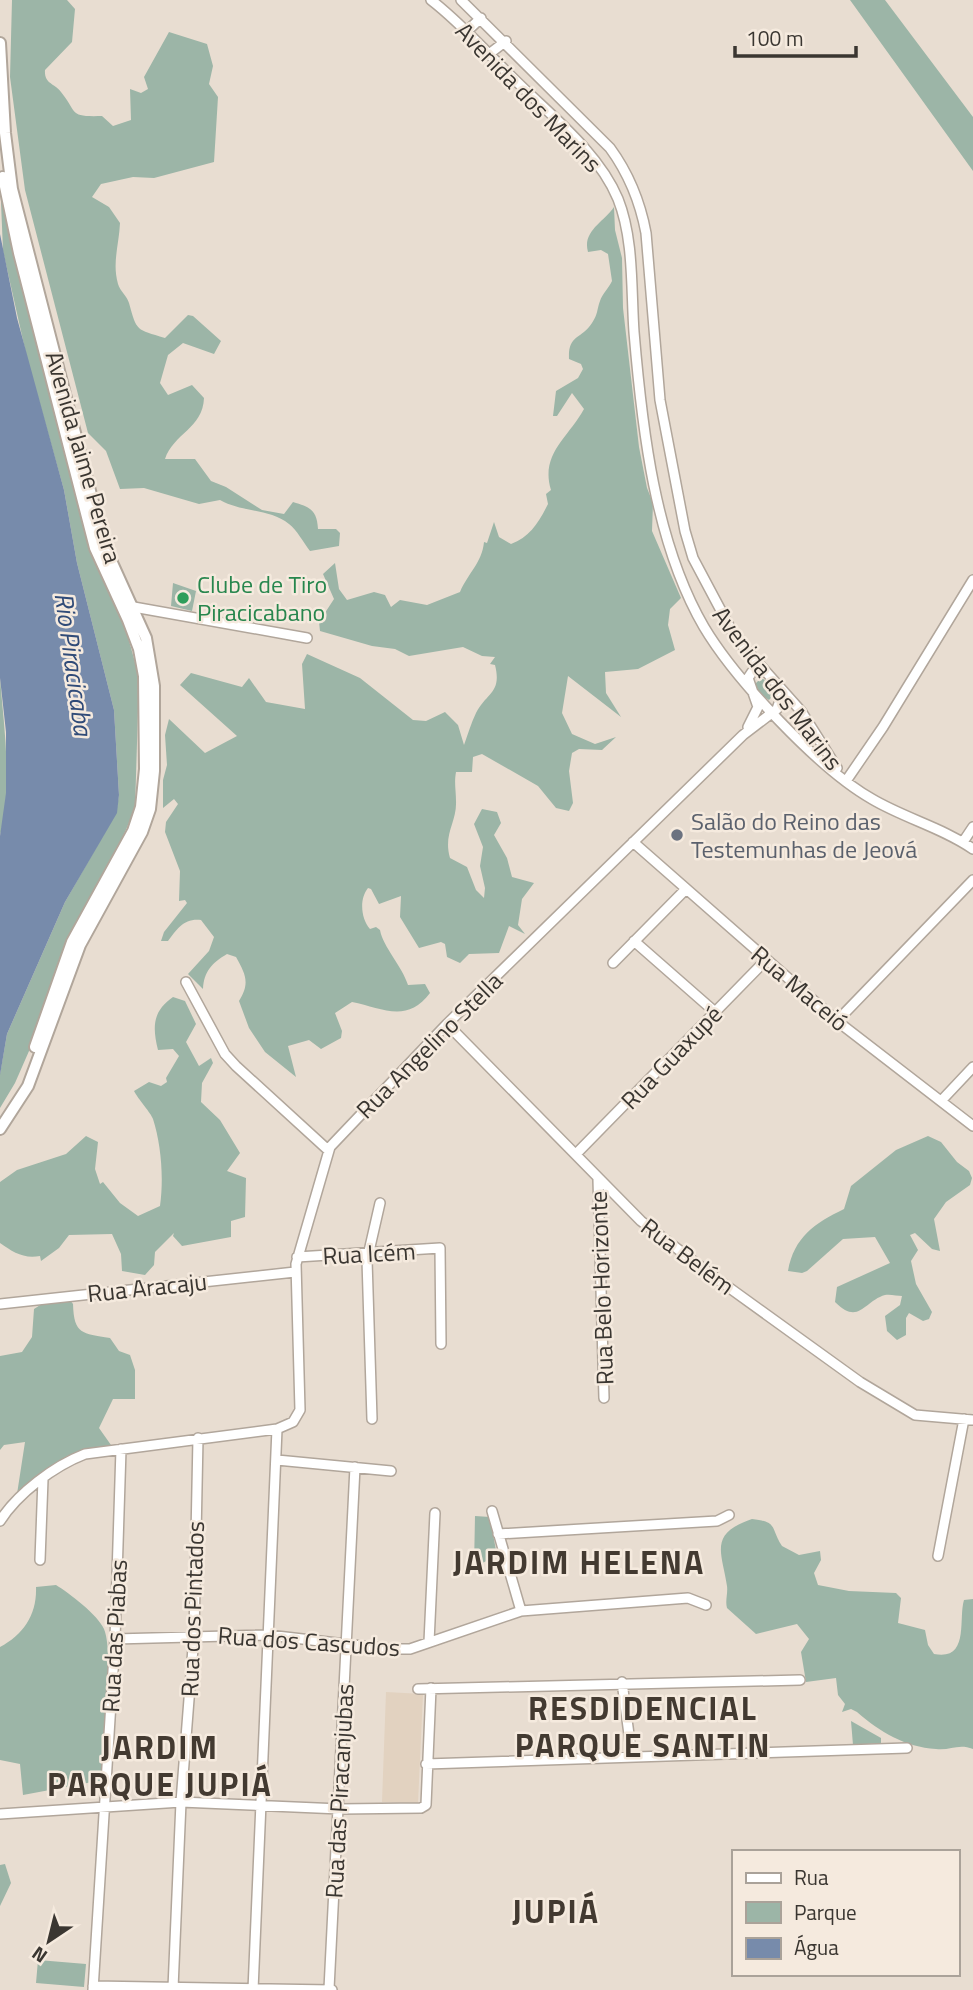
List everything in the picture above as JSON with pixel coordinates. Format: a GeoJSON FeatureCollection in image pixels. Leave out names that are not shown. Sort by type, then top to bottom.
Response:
{"type":"FeatureCollection","features":[{"type":"Feature","properties":{"kind":"main road","name":"Avenida Jaime Pereira"},"geometry":{"type":"LineString","coordinates":[[0,43],[5,133],[12,189],[104,545],[128,606],[139,649],[144,676],[145,768],[141,807],[133,831],[72,942],[21,1084],[0,1117]]}},
{"type":"Feature","properties":{"kind":"main road","name":"Avenida Jaime Pereira"},"geometry":{"type":"LineString","coordinates":[[0,150],[5,193],[95,548],[108,582],[128,606],[146,638],[154,686],[154,771],[150,809],[142,832],[80,945],[28,1086],[0,1129]]}},
{"type":"Feature","properties":{"kind":"street","name":"Avenida dos Marins"},"geometry":{"type":"LineString","coordinates":[[431,0],[489,54],[597,164],[618,198],[627,234],[639,398],[647,448],[669,546],[681,581],[704,627],[754,694],[846,780]]}},
{"type":"Feature","properties":{"kind":"street","name":"Avenida dos Marins"},"geometry":{"type":"LineString","coordinates":[[461,0],[506,41],[610,148],[626,169],[646,233],[660,400],[685,531],[693,558],[718,611],[735,638],[801,711],[846,780]]}},
{"type":"Feature","properties":{"kind":"street"},"geometry":{"type":"LineString","coordinates":[[466,32],[481,18]]}},
{"type":"Feature","properties":{"kind":"street"},"geometry":{"type":"LineString","coordinates":[[489,54],[506,41]]}},
{"type":"Feature","properties":{"kind":"street"},"geometry":{"type":"LineString","coordinates":[[973,580],[883,727],[846,780],[871,799],[973,849]]}},
{"type":"Feature","properties":{"kind":"street"},"geometry":{"type":"LineString","coordinates":[[128,606],[307,638]]}},
{"type":"Feature","properties":{"kind":"street"},"geometry":{"type":"LineString","coordinates":[[743,734],[757,714],[749,674],[762,670]]}},
{"type":"Feature","properties":{"kind":"street"},"geometry":{"type":"LineString","coordinates":[[773,711],[783,692]]}},
{"type":"Feature","properties":{"kind":"street","name":"Rua Angelino Stella"},"geometry":{"type":"LineString","coordinates":[[278,1429],[293,1422],[300,1410],[295,1272],[328,1150],[447,1024],[743,734],[773,711]]}},
{"type":"Feature","properties":{"kind":"street"},"geometry":{"type":"LineString","coordinates":[[963,842],[973,827]]}},
{"type":"Feature","properties":{"kind":"street","name":"Rua Maceió"},"geometry":{"type":"LineString","coordinates":[[633,842],[837,1021],[973,1126]]}},
{"type":"Feature","properties":{"kind":"street"},"geometry":{"type":"LineString","coordinates":[[837,1021],[973,880]]}},
{"type":"Feature","properties":{"kind":"street"},"geometry":{"type":"LineString","coordinates":[[613,962],[686,889]]}},
{"type":"Feature","properties":{"kind":"street"},"geometry":{"type":"LineString","coordinates":[[634,941],[715,1012]]}},
{"type":"Feature","properties":{"kind":"street","name":"Rua Guaxupé"},"geometry":{"type":"LineString","coordinates":[[576,1154],[766,960]]}},
{"type":"Feature","properties":{"kind":"street"},"geometry":{"type":"LineString","coordinates":[[186,982],[225,1054],[328,1150]]}},
{"type":"Feature","properties":{"kind":"street","name":"Rua Belém"},"geometry":{"type":"LineString","coordinates":[[447,1024],[640,1222],[860,1382],[915,1415],[968,1419]]}},
{"type":"Feature","properties":{"kind":"street"},"geometry":{"type":"LineString","coordinates":[[941,1101],[973,1067]]}},
{"type":"Feature","properties":{"kind":"street","name":"Rua Belo Horizonte"},"geometry":{"type":"LineString","coordinates":[[598,1179],[604,1398]]}},
{"type":"Feature","properties":{"kind":"street"},"geometry":{"type":"LineString","coordinates":[[372,1419],[369,1252],[380,1203]]}},
{"type":"Feature","properties":{"kind":"street","name":"Rua Icém"},"geometry":{"type":"LineString","coordinates":[[297,1257],[440,1248],[441,1344]]}},
{"type":"Feature","properties":{"kind":"street","name":"Rua Aracaju"},"geometry":{"type":"LineString","coordinates":[[0,1304],[295,1272]]}},
{"type":"Feature","properties":{"kind":"street"},"geometry":{"type":"LineString","coordinates":[[938,1556],[968,1419]]}},
{"type":"Feature","properties":{"kind":"street"},"geometry":{"type":"LineString","coordinates":[[0,1521],[43,1479],[66,1461],[85,1454],[278,1429],[253,1989]]}},
{"type":"Feature","properties":{"kind":"street","name":"Rua dos Pintados"},"geometry":{"type":"LineString","coordinates":[[173,1988],[181,1802],[194,1635],[198,1438]]}},
{"type":"Feature","properties":{"kind":"street","name":"Rua das Piabas"},"geometry":{"type":"LineString","coordinates":[[93,1988],[115,1639],[121,1449]]}},
{"type":"Feature","properties":{"kind":"street"},"geometry":{"type":"LineString","coordinates":[[277,1460],[391,1471]]}},
{"type":"Feature","properties":{"kind":"street","name":"Rua das Piracanjubas"},"geometry":{"type":"LineString","coordinates":[[330,1990],[355,1467]]}},
{"type":"Feature","properties":{"kind":"street"},"geometry":{"type":"LineString","coordinates":[[40,1560],[43,1479]]}},
{"type":"Feature","properties":{"kind":"street"},"geometry":{"type":"LineString","coordinates":[[492,1511],[520,1611]]}},
{"type":"Feature","properties":{"kind":"street"},"geometry":{"type":"LineString","coordinates":[[429,1642],[435,1513]]}},
{"type":"Feature","properties":{"kind":"street"},"geometry":{"type":"LineString","coordinates":[[498,1534],[717,1521],[729,1515]]}},
{"type":"Feature","properties":{"kind":"street","name":"Rua dos Cascudos"},"geometry":{"type":"LineString","coordinates":[[115,1639],[268,1635],[410,1649],[520,1611],[688,1598],[706,1605]]}},
{"type":"Feature","properties":{"kind":"street"},"geometry":{"type":"LineString","coordinates":[[418,1689],[622,1682],[800,1680]]}},
{"type":"Feature","properties":{"kind":"street"},"geometry":{"type":"LineString","coordinates":[[622,1682],[632,1757]]}},
{"type":"Feature","properties":{"kind":"street"},"geometry":{"type":"LineString","coordinates":[[0,1814],[181,1802],[340,1809],[414,1809],[426,1805],[431,1688]]}},
{"type":"Feature","properties":{"kind":"street"},"geometry":{"type":"LineString","coordinates":[[426,1765],[907,1748]]}},
{"type":"Feature","properties":{"kind":"street"},"geometry":{"type":"LineString","coordinates":[[93,1988],[330,1990]]}},
{"type":"Feature","properties":{"kind":"shaded area"},"geometry":{"type":"Polygon","coordinates":[[[386,1692],[423,1694],[418,1803],[382,1802],[386,1692]]]}},
{"type":"Feature","properties":{"kind":"green space"},"geometry":{"type":"Polygon","coordinates":[[[12,0],[67,0],[75,9],[72,42],[45,70],[46,78],[61,92],[75,112],[84,116],[102,116],[113,126],[131,120],[130,89],[141,93],[148,89],[144,77],[169,32],[207,44],[213,66],[209,84],[218,97],[214,162],[154,178],[133,177],[101,184],[92,197],[109,207],[120,223],[116,276],[139,328],[165,338],[188,315],[193,316],[221,341],[214,354],[183,343],[168,355],[160,383],[168,395],[192,385],[204,398],[199,417],[174,443],[165,459],[195,459],[211,481],[226,487],[262,510],[284,514],[293,502],[308,508],[316,517],[318,529],[336,529],[340,533],[339,546],[310,551],[295,529],[281,519],[220,500],[199,504],[144,488],[120,489],[106,451],[88,433],[25,190],[10,77],[12,0]]]}},
{"type":"Feature","properties":{"kind":"green space"},"geometry":{"type":"Polygon","coordinates":[[[850,0],[885,0],[973,117],[973,171],[850,0]]]}},
{"type":"Feature","properties":{"kind":"green space"},"geometry":{"type":"Polygon","coordinates":[[[0,178],[91,551],[125,626],[139,677],[135,809],[15,1083],[0,1108],[0,1074],[7,1034],[65,902],[116,813],[119,795],[114,710],[77,563],[64,490],[27,358],[3,251],[0,178]]]}},
{"type":"Feature","properties":{"kind":"green space"},"geometry":{"type":"Polygon","coordinates":[[[614,207],[615,230],[622,258],[623,308],[639,447],[647,488],[653,503],[652,531],[681,598],[670,609],[668,625],[675,650],[638,669],[605,672],[606,693],[621,717],[568,676],[562,713],[572,734],[595,744],[616,737],[602,750],[579,749],[572,753],[569,771],[573,803],[569,811],[556,808],[538,786],[482,754],[473,757],[472,772],[456,772],[456,808],[448,842],[450,858],[467,867],[476,890],[484,898],[485,888],[480,866],[483,847],[474,824],[482,809],[497,812],[501,823],[494,835],[507,858],[512,877],[534,883],[522,899],[518,925],[525,934],[509,926],[499,953],[469,954],[460,963],[447,957],[445,944],[441,942],[419,948],[400,917],[401,896],[379,904],[368,888],[362,903],[367,925],[370,929],[376,927],[380,930],[408,985],[425,984],[430,993],[421,1003],[403,1011],[384,1010],[352,1002],[335,1013],[342,1031],[341,1038],[321,1049],[309,1040],[288,1046],[296,1077],[265,1052],[249,1028],[239,1001],[246,984],[236,957],[227,954],[213,964],[205,977],[203,989],[188,974],[209,951],[214,937],[201,920],[185,923],[168,941],[161,941],[164,932],[187,903],[185,900],[179,901],[180,871],[165,832],[166,822],[178,804],[174,799],[163,808],[163,780],[167,765],[165,735],[169,719],[205,753],[237,736],[180,685],[191,673],[242,687],[249,678],[266,702],[305,709],[302,664],[307,654],[360,678],[413,720],[426,721],[445,712],[458,725],[464,745],[476,713],[495,687],[497,674],[495,665],[490,664],[495,657],[482,656],[463,647],[409,656],[395,649],[372,646],[320,631],[319,622],[334,599],[323,574],[335,563],[339,589],[347,600],[374,592],[385,595],[391,607],[400,600],[427,605],[460,592],[478,562],[494,522],[499,537],[511,544],[533,528],[548,504],[546,494],[551,490],[549,466],[552,456],[584,409],[572,393],[557,416],[553,416],[556,391],[578,378],[583,369],[581,364],[569,359],[571,345],[592,323],[601,298],[612,281],[608,254],[601,250],[588,252],[587,245],[591,232],[614,207]]]}},
{"type":"Feature","properties":{"kind":"green space","name":"Clube de Tiro Piracicabano"},"geometry":{"type":"Polygon","coordinates":[[[173,583],[196,591],[192,611],[171,606],[173,583]]]}},
{"type":"Feature","properties":{"kind":"green space"},"geometry":{"type":"Polygon","coordinates":[[[0,678],[7,777],[0,836],[0,678]]]}},
{"type":"Feature","properties":{"kind":"green space"},"geometry":{"type":"Polygon","coordinates":[[[761,678],[769,682],[776,692],[769,700],[758,693],[754,685],[761,678]]]}},
{"type":"Feature","properties":{"kind":"green space"},"geometry":{"type":"Polygon","coordinates":[[[173,997],[185,1001],[196,1024],[186,1042],[199,1066],[211,1058],[213,1063],[202,1083],[201,1102],[220,1120],[240,1153],[227,1171],[246,1178],[245,1217],[231,1221],[231,1237],[182,1246],[173,1236],[174,1233],[155,1252],[154,1265],[145,1275],[122,1271],[121,1254],[112,1234],[69,1235],[59,1248],[41,1261],[40,1256],[23,1256],[0,1243],[0,1182],[17,1170],[66,1154],[86,1136],[98,1142],[95,1169],[100,1184],[103,1182],[120,1203],[138,1216],[160,1206],[162,1172],[156,1129],[152,1116],[134,1091],[149,1082],[161,1086],[167,1082],[166,1078],[179,1056],[173,1049],[158,1050],[155,1034],[158,1014],[173,997]]]}},
{"type":"Feature","properties":{"kind":"green space"},"geometry":{"type":"Polygon","coordinates":[[[928,1136],[941,1142],[957,1162],[969,1171],[972,1178],[970,1185],[946,1202],[934,1219],[940,1251],[932,1249],[915,1233],[910,1235],[918,1250],[911,1261],[916,1284],[932,1312],[929,1319],[923,1321],[909,1313],[906,1318],[906,1335],[897,1340],[887,1331],[885,1316],[900,1305],[902,1296],[885,1295],[856,1312],[843,1309],[835,1302],[837,1287],[890,1263],[875,1237],[843,1239],[807,1271],[788,1271],[795,1249],[807,1232],[844,1209],[851,1186],[896,1150],[928,1136]]]}},
{"type":"Feature","properties":{"kind":"green space"},"geometry":{"type":"Polygon","coordinates":[[[48,1300],[70,1300],[75,1322],[81,1331],[110,1338],[119,1351],[130,1355],[135,1370],[135,1399],[113,1399],[99,1428],[111,1445],[67,1456],[17,1494],[25,1442],[4,1445],[0,1450],[0,1356],[22,1352],[32,1337],[34,1309],[48,1300]]]}},
{"type":"Feature","properties":{"kind":"green space"},"geometry":{"type":"Polygon","coordinates":[[[475,1516],[490,1517],[497,1556],[474,1567],[475,1516]]]}},
{"type":"Feature","properties":{"kind":"green space"},"geometry":{"type":"Polygon","coordinates":[[[752,1519],[770,1524],[782,1546],[799,1555],[820,1551],[821,1560],[814,1573],[818,1585],[849,1591],[896,1593],[901,1598],[898,1623],[925,1630],[928,1645],[934,1654],[953,1651],[958,1645],[964,1600],[973,1599],[973,1749],[925,1748],[903,1742],[851,1709],[842,1712],[845,1704],[838,1695],[836,1678],[806,1682],[801,1652],[809,1639],[797,1624],[756,1634],[727,1608],[721,1545],[729,1531],[752,1519]]]}},
{"type":"Feature","properties":{"kind":"green space"},"geometry":{"type":"Polygon","coordinates":[[[56,1585],[96,1617],[104,1629],[107,1641],[103,1780],[23,1795],[20,1764],[0,1760],[0,1647],[16,1636],[27,1622],[34,1606],[36,1587],[56,1585]]]}},
{"type":"Feature","properties":{"kind":"green space"},"geometry":{"type":"Polygon","coordinates":[[[851,1721],[881,1738],[881,1743],[853,1745],[851,1721]]]}},
{"type":"Feature","properties":{"kind":"green space"},"geometry":{"type":"Polygon","coordinates":[[[5,1864],[11,1883],[0,1906],[0,1865],[5,1864]]]}},
{"type":"Feature","properties":{"kind":"green space"},"geometry":{"type":"Polygon","coordinates":[[[38,1960],[86,1964],[84,1987],[36,1983],[38,1960]]]}},
{"type":"Feature","properties":{"kind":"water","name":"Rio Piracicaba"},"geometry":{"type":"Polygon","coordinates":[[[0,234],[17,318],[64,490],[77,563],[114,710],[119,795],[117,813],[65,902],[7,1034],[0,1075],[0,836],[6,793],[6,732],[0,678],[0,234]]]}},
{"type":"Feature","properties":{"kind":"place","name":"Clube de Tiro Piracicabano"},"geometry":{"type":"Point","coordinates":[183,598]}},
{"type":"Feature","properties":{"kind":"place","name":"Salão do Reino das Testemunhas de Jeová"},"geometry":{"type":"Point","coordinates":[677,835]}},
{"type":"Feature","properties":{"kind":"district","name":"JARDIM HELENA"},"geometry":{"type":"Point","coordinates":[579,1562]}},
{"type":"Feature","properties":{"kind":"district","name":"RESDIDENCIAL PARQUE SANTIN"},"geometry":{"type":"Point","coordinates":[643,1726]}},
{"type":"Feature","properties":{"kind":"district","name":"JARDIM PARQUE JUPIÁ"},"geometry":{"type":"Point","coordinates":[160,1766]}},
{"type":"Feature","properties":{"kind":"district","name":"JUPIÁ"},"geometry":{"type":"Point","coordinates":[556,1911]}}]}
